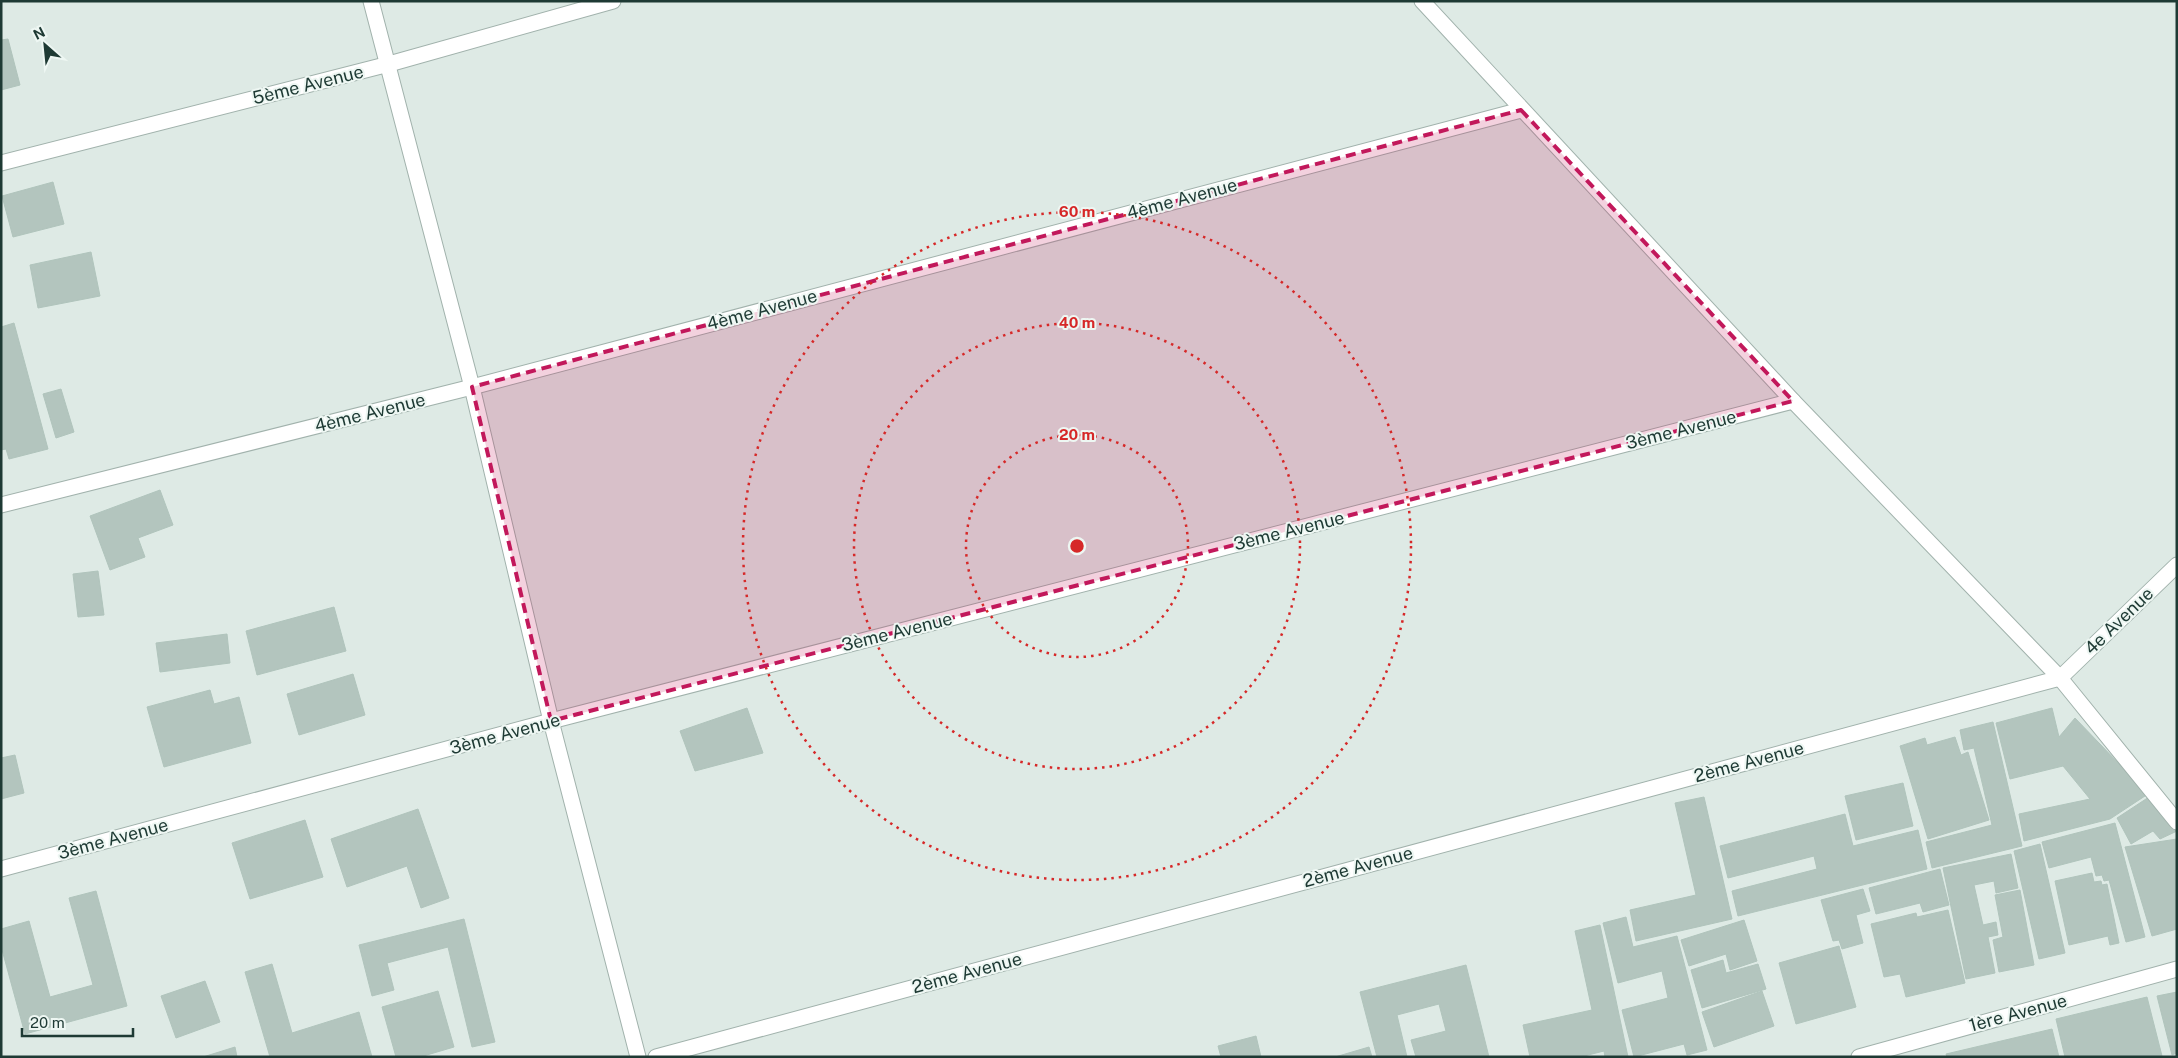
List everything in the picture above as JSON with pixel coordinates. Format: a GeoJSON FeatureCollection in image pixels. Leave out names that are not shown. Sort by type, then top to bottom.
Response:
{"type":"FeatureCollection","features":[{"type":"Feature","properties":{"kind":"street"},"geometry":{"type":"LineString","coordinates":[[371,1],[472,387],[551,722],[638,1057]]}},
{"type":"Feature","properties":{"kind":"street","name":"5ème Avenue"},"geometry":{"type":"LineString","coordinates":[[1,163],[389,64],[613,1]]}},
{"type":"Feature","properties":{"kind":"street"},"geometry":{"type":"LineString","coordinates":[[1422,1],[1521,110],[1793,400],[2060,678],[2177,822]]}},
{"type":"Feature","properties":{"kind":"street","name":"4ème Avenue"},"geometry":{"type":"LineString","coordinates":[[1,505],[472,387],[1521,110]]}},
{"type":"Feature","properties":{"kind":"street","name":"3ème Avenue"},"geometry":{"type":"LineString","coordinates":[[1,869],[551,722],[1793,400]]}},
{"type":"Feature","properties":{"kind":"street","name":"4e Avenue"},"geometry":{"type":"LineString","coordinates":[[2060,678],[2177,565]]}},
{"type":"Feature","properties":{"kind":"street","name":"2ème Avenue"},"geometry":{"type":"LineString","coordinates":[[656,1057],[2060,678]]}},
{"type":"Feature","properties":{"kind":"street","name":"1ère Avenue"},"geometry":{"type":"LineString","coordinates":[[1859,1057],[2177,969]]}},
{"type":"Feature","properties":{"kind":"highlighted area"},"geometry":{"type":"Polygon","coordinates":[[[1521,110],[1793,401],[551,721],[472,387],[1521,110]]]}},
{"type":"Feature","properties":{"kind":"building"},"geometry":{"type":"Polygon","coordinates":[[[8,39],[20,85],[1,90],[1,40],[8,39]]]}},
{"type":"Feature","properties":{"kind":"building"},"geometry":{"type":"Polygon","coordinates":[[[53,182],[64,224],[13,237],[2,196],[53,182]]]}},
{"type":"Feature","properties":{"kind":"building"},"geometry":{"type":"Polygon","coordinates":[[[91,252],[100,296],[38,308],[30,265],[91,252]]]}},
{"type":"Feature","properties":{"kind":"building"},"geometry":{"type":"Polygon","coordinates":[[[14,323],[48,449],[9,459],[6,449],[1,450],[1,327],[14,323]]]}},
{"type":"Feature","properties":{"kind":"building"},"geometry":{"type":"Polygon","coordinates":[[[61,389],[74,432],[56,438],[43,394],[61,389]]]}},
{"type":"Feature","properties":{"kind":"building"},"geometry":{"type":"Polygon","coordinates":[[[160,490],[173,525],[138,538],[145,557],[110,570],[90,516],[160,490]]]}},
{"type":"Feature","properties":{"kind":"building"},"geometry":{"type":"Polygon","coordinates":[[[98,571],[104,615],[78,617],[73,574],[98,571]]]}},
{"type":"Feature","properties":{"kind":"building"},"geometry":{"type":"Polygon","coordinates":[[[334,607],[346,651],[257,675],[246,631],[334,607]]]}},
{"type":"Feature","properties":{"kind":"building"},"geometry":{"type":"Polygon","coordinates":[[[227,634],[230,663],[160,672],[156,643],[227,634]]]}},
{"type":"Feature","properties":{"kind":"building"},"geometry":{"type":"Polygon","coordinates":[[[353,674],[365,715],[299,735],[287,694],[353,674]]]}},
{"type":"Feature","properties":{"kind":"building"},"geometry":{"type":"Polygon","coordinates":[[[210,690],[214,704],[239,697],[251,743],[164,767],[147,707],[210,690]]]}},
{"type":"Feature","properties":{"kind":"building"},"geometry":{"type":"Polygon","coordinates":[[[747,708],[763,753],[695,771],[680,731],[747,708]]]}},
{"type":"Feature","properties":{"kind":"building"},"geometry":{"type":"Polygon","coordinates":[[[2052,708],[2059,737],[2075,718],[2148,794],[2110,819],[2024,841],[2019,814],[2090,799],[2063,766],[2010,779],[1996,723],[2052,708]]]}},
{"type":"Feature","properties":{"kind":"building"},"geometry":{"type":"Polygon","coordinates":[[[1993,722],[2022,846],[1932,868],[1926,842],[1992,825],[1974,748],[1964,750],[1960,730],[1993,722]]]}},
{"type":"Feature","properties":{"kind":"building"},"geometry":{"type":"Polygon","coordinates":[[[1955,737],[1961,755],[1968,752],[1989,820],[1928,839],[1900,746],[1925,738],[1927,745],[1955,737]]]}},
{"type":"Feature","properties":{"kind":"building"},"geometry":{"type":"Polygon","coordinates":[[[15,755],[24,793],[1,799],[1,758],[15,755]]]}},
{"type":"Feature","properties":{"kind":"building"},"geometry":{"type":"Polygon","coordinates":[[[1903,783],[1913,826],[1856,840],[1845,796],[1903,783]]]}},
{"type":"Feature","properties":{"kind":"building"},"geometry":{"type":"Polygon","coordinates":[[[1704,797],[1732,919],[1636,941],[1630,910],[1696,895],[1675,803],[1704,797]]]}},
{"type":"Feature","properties":{"kind":"building"},"geometry":{"type":"Polygon","coordinates":[[[2149,797],[2177,831],[2160,839],[2153,831],[2131,844],[2117,818],[2149,797]]]}},
{"type":"Feature","properties":{"kind":"building"},"geometry":{"type":"Polygon","coordinates":[[[418,809],[449,898],[421,908],[407,866],[347,887],[331,839],[418,809]]]}},
{"type":"Feature","properties":{"kind":"building"},"geometry":{"type":"Polygon","coordinates":[[[1845,814],[1853,846],[1918,830],[1927,869],[1738,916],[1732,891],[1817,869],[1814,856],[1728,878],[1720,846],[1845,814]]]}},
{"type":"Feature","properties":{"kind":"building"},"geometry":{"type":"Polygon","coordinates":[[[305,820],[323,877],[250,899],[232,843],[305,820]]]}},
{"type":"Feature","properties":{"kind":"building"},"geometry":{"type":"Polygon","coordinates":[[[2115,823],[2145,937],[2126,942],[2109,880],[2104,881],[2102,875],[2096,876],[2091,857],[2049,868],[2042,842],[2115,823]]]}},
{"type":"Feature","properties":{"kind":"building"},"geometry":{"type":"Polygon","coordinates":[[[2177,839],[2177,929],[2152,936],[2125,847],[2177,839]]]}},
{"type":"Feature","properties":{"kind":"building"},"geometry":{"type":"Polygon","coordinates":[[[2040,844],[2065,953],[2039,959],[2014,851],[2040,844]]]}},
{"type":"Feature","properties":{"kind":"building"},"geometry":{"type":"Polygon","coordinates":[[[2011,854],[2018,888],[1996,893],[1994,881],[1974,885],[1983,925],[1996,922],[1998,935],[1988,937],[1995,973],[1966,979],[1943,868],[2011,854]]]}},
{"type":"Feature","properties":{"kind":"building"},"geometry":{"type":"Polygon","coordinates":[[[1940,869],[1949,905],[1923,912],[1920,903],[1876,914],[1869,888],[1940,869]]]}},
{"type":"Feature","properties":{"kind":"building"},"geometry":{"type":"Polygon","coordinates":[[[2092,873],[2094,882],[2101,881],[2102,885],[2107,884],[2119,943],[2110,945],[2108,936],[2069,945],[2055,881],[2092,873]]]}},
{"type":"Feature","properties":{"kind":"building"},"geometry":{"type":"Polygon","coordinates":[[[1863,889],[1870,911],[1856,915],[1863,943],[1842,949],[1839,940],[1833,941],[1821,900],[1863,889]]]}},
{"type":"Feature","properties":{"kind":"building"},"geometry":{"type":"Polygon","coordinates":[[[2020,890],[2034,965],[1999,972],[1993,940],[2003,937],[1995,895],[2020,890]]]}},
{"type":"Feature","properties":{"kind":"building"},"geometry":{"type":"Polygon","coordinates":[[[96,891],[127,1006],[25,1034],[1,946],[1,929],[29,921],[50,997],[93,985],[69,898],[96,891]]]}},
{"type":"Feature","properties":{"kind":"building"},"geometry":{"type":"Polygon","coordinates":[[[1948,910],[1965,983],[1906,997],[1900,974],[1884,977],[1871,924],[1916,913],[1917,917],[1948,910]]]}},
{"type":"Feature","properties":{"kind":"building"},"geometry":{"type":"Polygon","coordinates":[[[1626,917],[1633,947],[1677,936],[1707,1050],[1687,1055],[1684,1044],[1634,1057],[1622,1010],[1668,998],[1662,971],[1618,983],[1603,923],[1626,917]]]}},
{"type":"Feature","properties":{"kind":"building"},"geometry":{"type":"Polygon","coordinates":[[[464,919],[495,1042],[472,1047],[448,947],[387,963],[394,990],[372,996],[359,945],[464,919]]]}},
{"type":"Feature","properties":{"kind":"building"},"geometry":{"type":"Polygon","coordinates":[[[1744,920],[1757,961],[1730,970],[1726,954],[1689,966],[1681,940],[1744,920]]]}},
{"type":"Feature","properties":{"kind":"building"},"geometry":{"type":"Polygon","coordinates":[[[1600,925],[1628,1057],[1605,1057],[1604,1051],[1580,1057],[1530,1057],[1523,1025],[1592,1010],[1575,931],[1600,925]]]}},
{"type":"Feature","properties":{"kind":"building"},"geometry":{"type":"Polygon","coordinates":[[[1839,946],[1856,1007],[1796,1024],[1779,963],[1839,946]]]}},
{"type":"Feature","properties":{"kind":"building"},"geometry":{"type":"Polygon","coordinates":[[[1723,960],[1726,973],[1758,964],[1766,989],[1702,1008],[1691,970],[1723,960]]]}},
{"type":"Feature","properties":{"kind":"building"},"geometry":{"type":"Polygon","coordinates":[[[272,964],[292,1033],[359,1012],[372,1057],[270,1057],[245,972],[272,964]]]}},
{"type":"Feature","properties":{"kind":"building"},"geometry":{"type":"Polygon","coordinates":[[[1466,965],[1489,1057],[1416,1057],[1411,1040],[1446,1031],[1439,1004],[1397,1015],[1407,1057],[1377,1057],[1360,992],[1466,965]]]}},
{"type":"Feature","properties":{"kind":"building"},"geometry":{"type":"Polygon","coordinates":[[[205,981],[220,1022],[176,1038],[161,996],[205,981]]]}},
{"type":"Feature","properties":{"kind":"building"},"geometry":{"type":"Polygon","coordinates":[[[438,991],[454,1047],[420,1057],[396,1057],[382,1007],[438,991]]]}},
{"type":"Feature","properties":{"kind":"building"},"geometry":{"type":"Polygon","coordinates":[[[1762,991],[1774,1026],[1714,1047],[1702,1012],[1762,991]]]}},
{"type":"Feature","properties":{"kind":"building"},"geometry":{"type":"Polygon","coordinates":[[[2177,992],[2177,1053],[2172,1055],[2157,996],[2177,992]]]}},
{"type":"Feature","properties":{"kind":"building"},"geometry":{"type":"Polygon","coordinates":[[[2147,997],[2162,1056],[2065,1057],[2056,1019],[2147,997]]]}},
{"type":"Feature","properties":{"kind":"building"},"geometry":{"type":"Polygon","coordinates":[[[2052,1029],[2059,1057],[1947,1057],[1946,1054],[2052,1029]]]}},
{"type":"Feature","properties":{"kind":"building"},"geometry":{"type":"Polygon","coordinates":[[[1256,1036],[1261,1057],[1221,1057],[1218,1046],[1256,1036]]]}},
{"type":"Feature","properties":{"kind":"building"},"geometry":{"type":"Polygon","coordinates":[[[235,1047],[237,1057],[203,1057],[235,1047]]]}},
{"type":"Feature","properties":{"kind":"building"},"geometry":{"type":"Polygon","coordinates":[[[1369,1047],[1372,1057],[1335,1057],[1369,1047]]]}}]}
